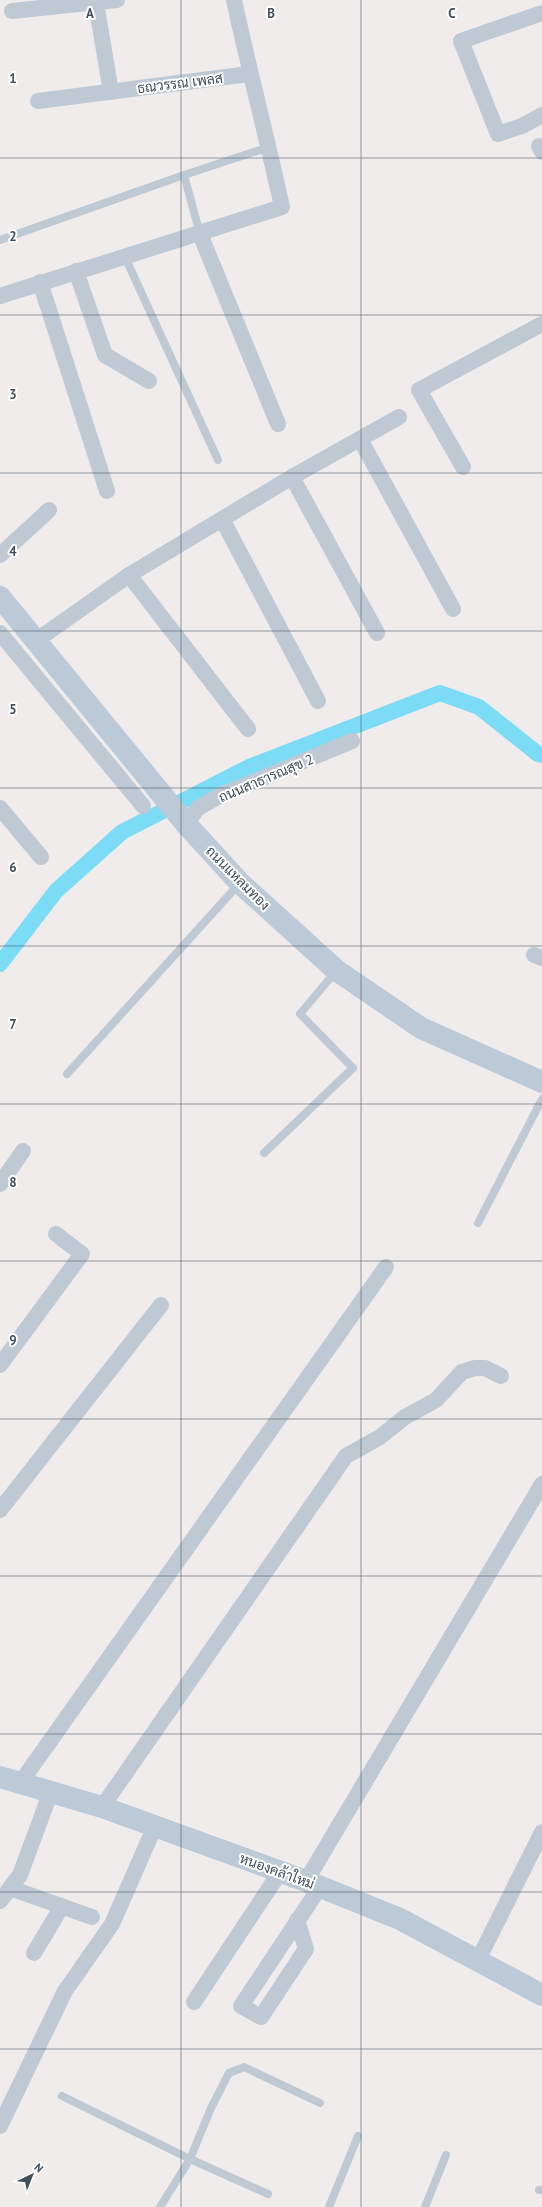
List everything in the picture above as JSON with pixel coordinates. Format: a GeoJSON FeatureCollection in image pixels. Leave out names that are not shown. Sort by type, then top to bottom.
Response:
{"type":"FeatureCollection","features":[{"type":"Feature","properties":{"kind":"main road","name":"ถนนแหลมทอง"},"geometry":{"type":"LineString","coordinates":[[2,602],[36,640],[182,819],[240,883],[336,970],[421,1028],[542,1082]]}},
{"type":"Feature","properties":{"kind":"main road","name":"หนองคล้าใหม่"},"geometry":{"type":"LineString","coordinates":[[0,1778],[21,1782],[102,1808],[313,1884],[400,1919],[542,1995]]}},
{"type":"Feature","properties":{"kind":"street"},"geometry":{"type":"LineString","coordinates":[[12,11],[117,0]]}},
{"type":"Feature","properties":{"kind":"street"},"geometry":{"type":"LineString","coordinates":[[0,296],[40,282],[200,234],[282,207],[234,0]]}},
{"type":"Feature","properties":{"kind":"street"},"geometry":{"type":"LineString","coordinates":[[96,3],[110,92]]}},
{"type":"Feature","properties":{"kind":"street"},"geometry":{"type":"LineString","coordinates":[[542,13],[461,41],[498,134],[522,126],[542,116]]}},
{"type":"Feature","properties":{"kind":"street","name":"ธณวรรณ เพลส"},"geometry":{"type":"LineString","coordinates":[[38,101],[250,74]]}},
{"type":"Feature","properties":{"kind":"street"},"geometry":{"type":"LineString","coordinates":[[200,234],[278,424]]}},
{"type":"Feature","properties":{"kind":"street"},"geometry":{"type":"LineString","coordinates":[[76,271],[105,355],[149,381]]}},
{"type":"Feature","properties":{"kind":"street"},"geometry":{"type":"LineString","coordinates":[[40,282],[107,491]]}},
{"type":"Feature","properties":{"kind":"street"},"geometry":{"type":"LineString","coordinates":[[463,467],[419,390],[542,324]]}},
{"type":"Feature","properties":{"kind":"street"},"geometry":{"type":"LineString","coordinates":[[36,640],[129,575],[292,477],[399,417]]}},
{"type":"Feature","properties":{"kind":"street"},"geometry":{"type":"LineString","coordinates":[[360,439],[453,609]]}},
{"type":"Feature","properties":{"kind":"street"},"geometry":{"type":"LineString","coordinates":[[292,477],[377,633]]}},
{"type":"Feature","properties":{"kind":"street"},"geometry":{"type":"LineString","coordinates":[[0,555],[50,510]]}},
{"type":"Feature","properties":{"kind":"street"},"geometry":{"type":"LineString","coordinates":[[222,519],[318,701]]}},
{"type":"Feature","properties":{"kind":"street"},"geometry":{"type":"LineString","coordinates":[[129,575],[248,729]]}},
{"type":"Feature","properties":{"kind":"street"},"geometry":{"type":"LineString","coordinates":[[0,633],[143,806]]}},
{"type":"Feature","properties":{"kind":"street","name":"ถนนสาธารณสุข 2"},"geometry":{"type":"LineString","coordinates":[[182,819],[219,796],[352,741]]}},
{"type":"Feature","properties":{"kind":"street"},"geometry":{"type":"LineString","coordinates":[[0,808],[41,857]]}},
{"type":"Feature","properties":{"kind":"street"},"geometry":{"type":"LineString","coordinates":[[0,1184],[23,1151]]}},
{"type":"Feature","properties":{"kind":"street"},"geometry":{"type":"LineString","coordinates":[[0,1365],[82,1254],[56,1234]]}},
{"type":"Feature","properties":{"kind":"street"},"geometry":{"type":"LineString","coordinates":[[21,1782],[386,1267]]}},
{"type":"Feature","properties":{"kind":"street"},"geometry":{"type":"LineString","coordinates":[[0,1510],[161,1305]]}},
{"type":"Feature","properties":{"kind":"street"},"geometry":{"type":"LineString","coordinates":[[102,1808],[346,1456],[380,1437],[405,1417],[436,1400],[462,1372],[474,1368],[485,1368],[501,1376]]}},
{"type":"Feature","properties":{"kind":"street"},"geometry":{"type":"LineString","coordinates":[[297,1920],[306,1949],[262,2017],[241,2006],[297,1920],[313,1884],[542,1484]]}},
{"type":"Feature","properties":{"kind":"street"},"geometry":{"type":"LineString","coordinates":[[0,1901],[20,1875],[51,1791]]}},
{"type":"Feature","properties":{"kind":"street"},"geometry":{"type":"LineString","coordinates":[[0,2126],[65,1990],[112,1924],[155,1826]]}},
{"type":"Feature","properties":{"kind":"street"},"geometry":{"type":"LineString","coordinates":[[478,1960],[542,1832]]}},
{"type":"Feature","properties":{"kind":"street"},"geometry":{"type":"LineString","coordinates":[[194,2002],[280,1872]]}},
{"type":"Feature","properties":{"kind":"street"},"geometry":{"type":"LineString","coordinates":[[10,1888],[92,1917]]}},
{"type":"Feature","properties":{"kind":"street"},"geometry":{"type":"LineString","coordinates":[[34,1953],[62,1906]]}},
{"type":"Feature","properties":{"kind":"lane"},"geometry":{"type":"LineString","coordinates":[[0,240],[184,175],[269,147]]}},
{"type":"Feature","properties":{"kind":"lane"},"geometry":{"type":"LineString","coordinates":[[184,175],[200,234]]}},
{"type":"Feature","properties":{"kind":"lane"},"geometry":{"type":"LineString","coordinates":[[125,257],[218,460]]}},
{"type":"Feature","properties":{"kind":"lane"},"geometry":{"type":"LineString","coordinates":[[68,1074],[240,883]]}},
{"type":"Feature","properties":{"kind":"lane"},"geometry":{"type":"LineString","coordinates":[[264,1153],[353,1068],[300,1014],[336,970]]}},
{"type":"Feature","properties":{"kind":"lane"},"geometry":{"type":"LineString","coordinates":[[478,1223],[542,1099]]}},
{"type":"Feature","properties":{"kind":"lane"},"geometry":{"type":"LineString","coordinates":[[160,2207],[190,2159],[211,2108],[229,2073],[244,2067],[320,2104]]}},
{"type":"Feature","properties":{"kind":"lane"},"geometry":{"type":"LineString","coordinates":[[62,2096],[190,2159],[268,2194]]}},
{"type":"Feature","properties":{"kind":"lane"},"geometry":{"type":"LineString","coordinates":[[329,2207],[358,2136]]}},
{"type":"Feature","properties":{"kind":"lane"},"geometry":{"type":"LineString","coordinates":[[425,2207],[446,2155]]}},
{"type":"Feature","properties":{"kind":"waterway"},"geometry":{"type":"LineString","coordinates":[[0,964],[56,891],[122,832],[249,767],[440,693],[479,707],[538,754],[542,755]]}}]}
